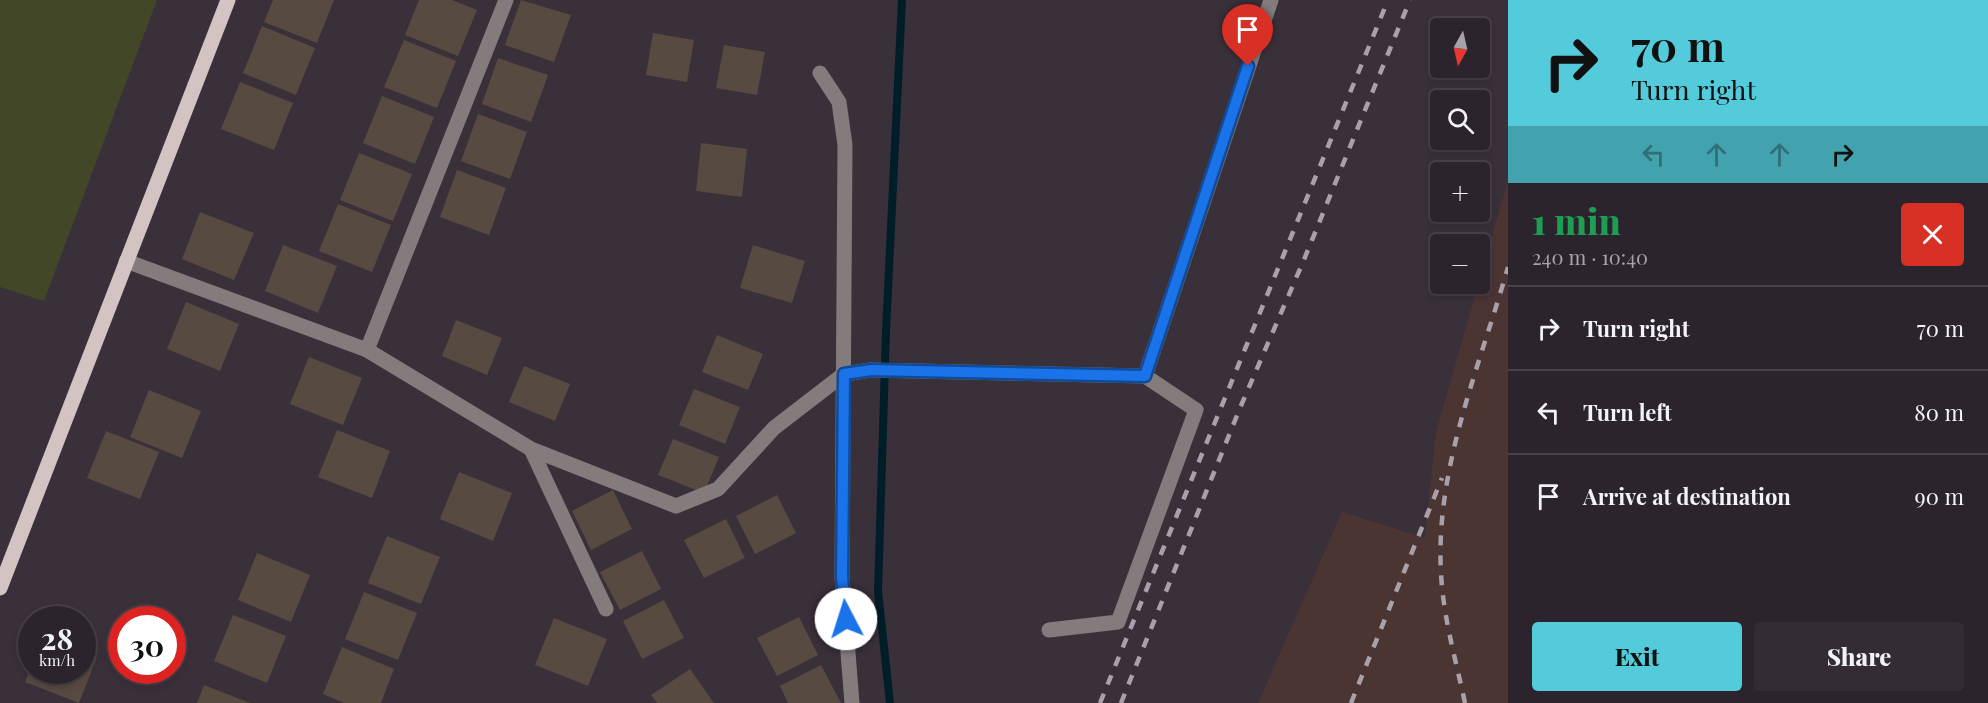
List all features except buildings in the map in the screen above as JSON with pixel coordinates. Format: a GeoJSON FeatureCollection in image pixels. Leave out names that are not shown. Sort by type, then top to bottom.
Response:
{"type":"FeatureCollection","features":[{"type":"Feature","properties":{"kind":"main road"},"geometry":{"type":"LineString","coordinates":[[0,588],[228,0]]}},
{"type":"Feature","properties":{"kind":"street"},"geometry":{"type":"LineString","coordinates":[[367,350],[506,0]]}},
{"type":"Feature","properties":{"kind":"street"},"geometry":{"type":"LineString","coordinates":[[1145,376],[1270,0]]}},
{"type":"Feature","properties":{"kind":"street"},"geometry":{"type":"LineString","coordinates":[[820,73],[839,102],[844,145],[842,577],[852,703]]}},
{"type":"Feature","properties":{"kind":"street"},"geometry":{"type":"LineString","coordinates":[[126,261],[367,350],[531,449],[676,506],[718,489],[774,428],[844,374],[871,370],[1145,376],[1196,410],[1118,622],[1049,630]]}},
{"type":"Feature","properties":{"kind":"street"},"geometry":{"type":"LineString","coordinates":[[531,449],[606,609]]}},
{"type":"Feature","properties":{"kind":"shaded area"},"geometry":{"type":"Polygon","coordinates":[[[1508,180],[1508,703],[1258,703],[1342,512],[1425,538],[1436,432],[1475,294],[1490,294],[1490,243],[1508,180]]]}},
{"type":"Feature","properties":{"kind":"green space"},"geometry":{"type":"Polygon","coordinates":[[[0,0],[157,0],[44,301],[0,287],[0,0]]]}},
{"type":"Feature","properties":{"kind":"waterway"},"geometry":{"type":"LineString","coordinates":[[890,703],[878,591],[886,331],[902,0]]}},
{"type":"Feature","properties":{"kind":"railway"},"geometry":{"type":"LineString","coordinates":[[1100,703],[1388,0]]}},
{"type":"Feature","properties":{"kind":"railway"},"geometry":{"type":"LineString","coordinates":[[1121,703],[1240,408],[1303,262],[1410,0]]}},
{"type":"Feature","properties":{"kind":"railway"},"geometry":{"type":"LineString","coordinates":[[1465,703],[1444,606],[1441,534],[1452,456],[1508,267]]}},
{"type":"Feature","properties":{"kind":"railway"},"geometry":{"type":"LineString","coordinates":[[1351,703],[1442,478]]}},
{"type":"Feature","properties":{"kind":"route"},"geometry":{"type":"LineString","coordinates":[[846,619],[842,577],[844,374],[871,370],[1145,376],[1248,66]]}}]}
